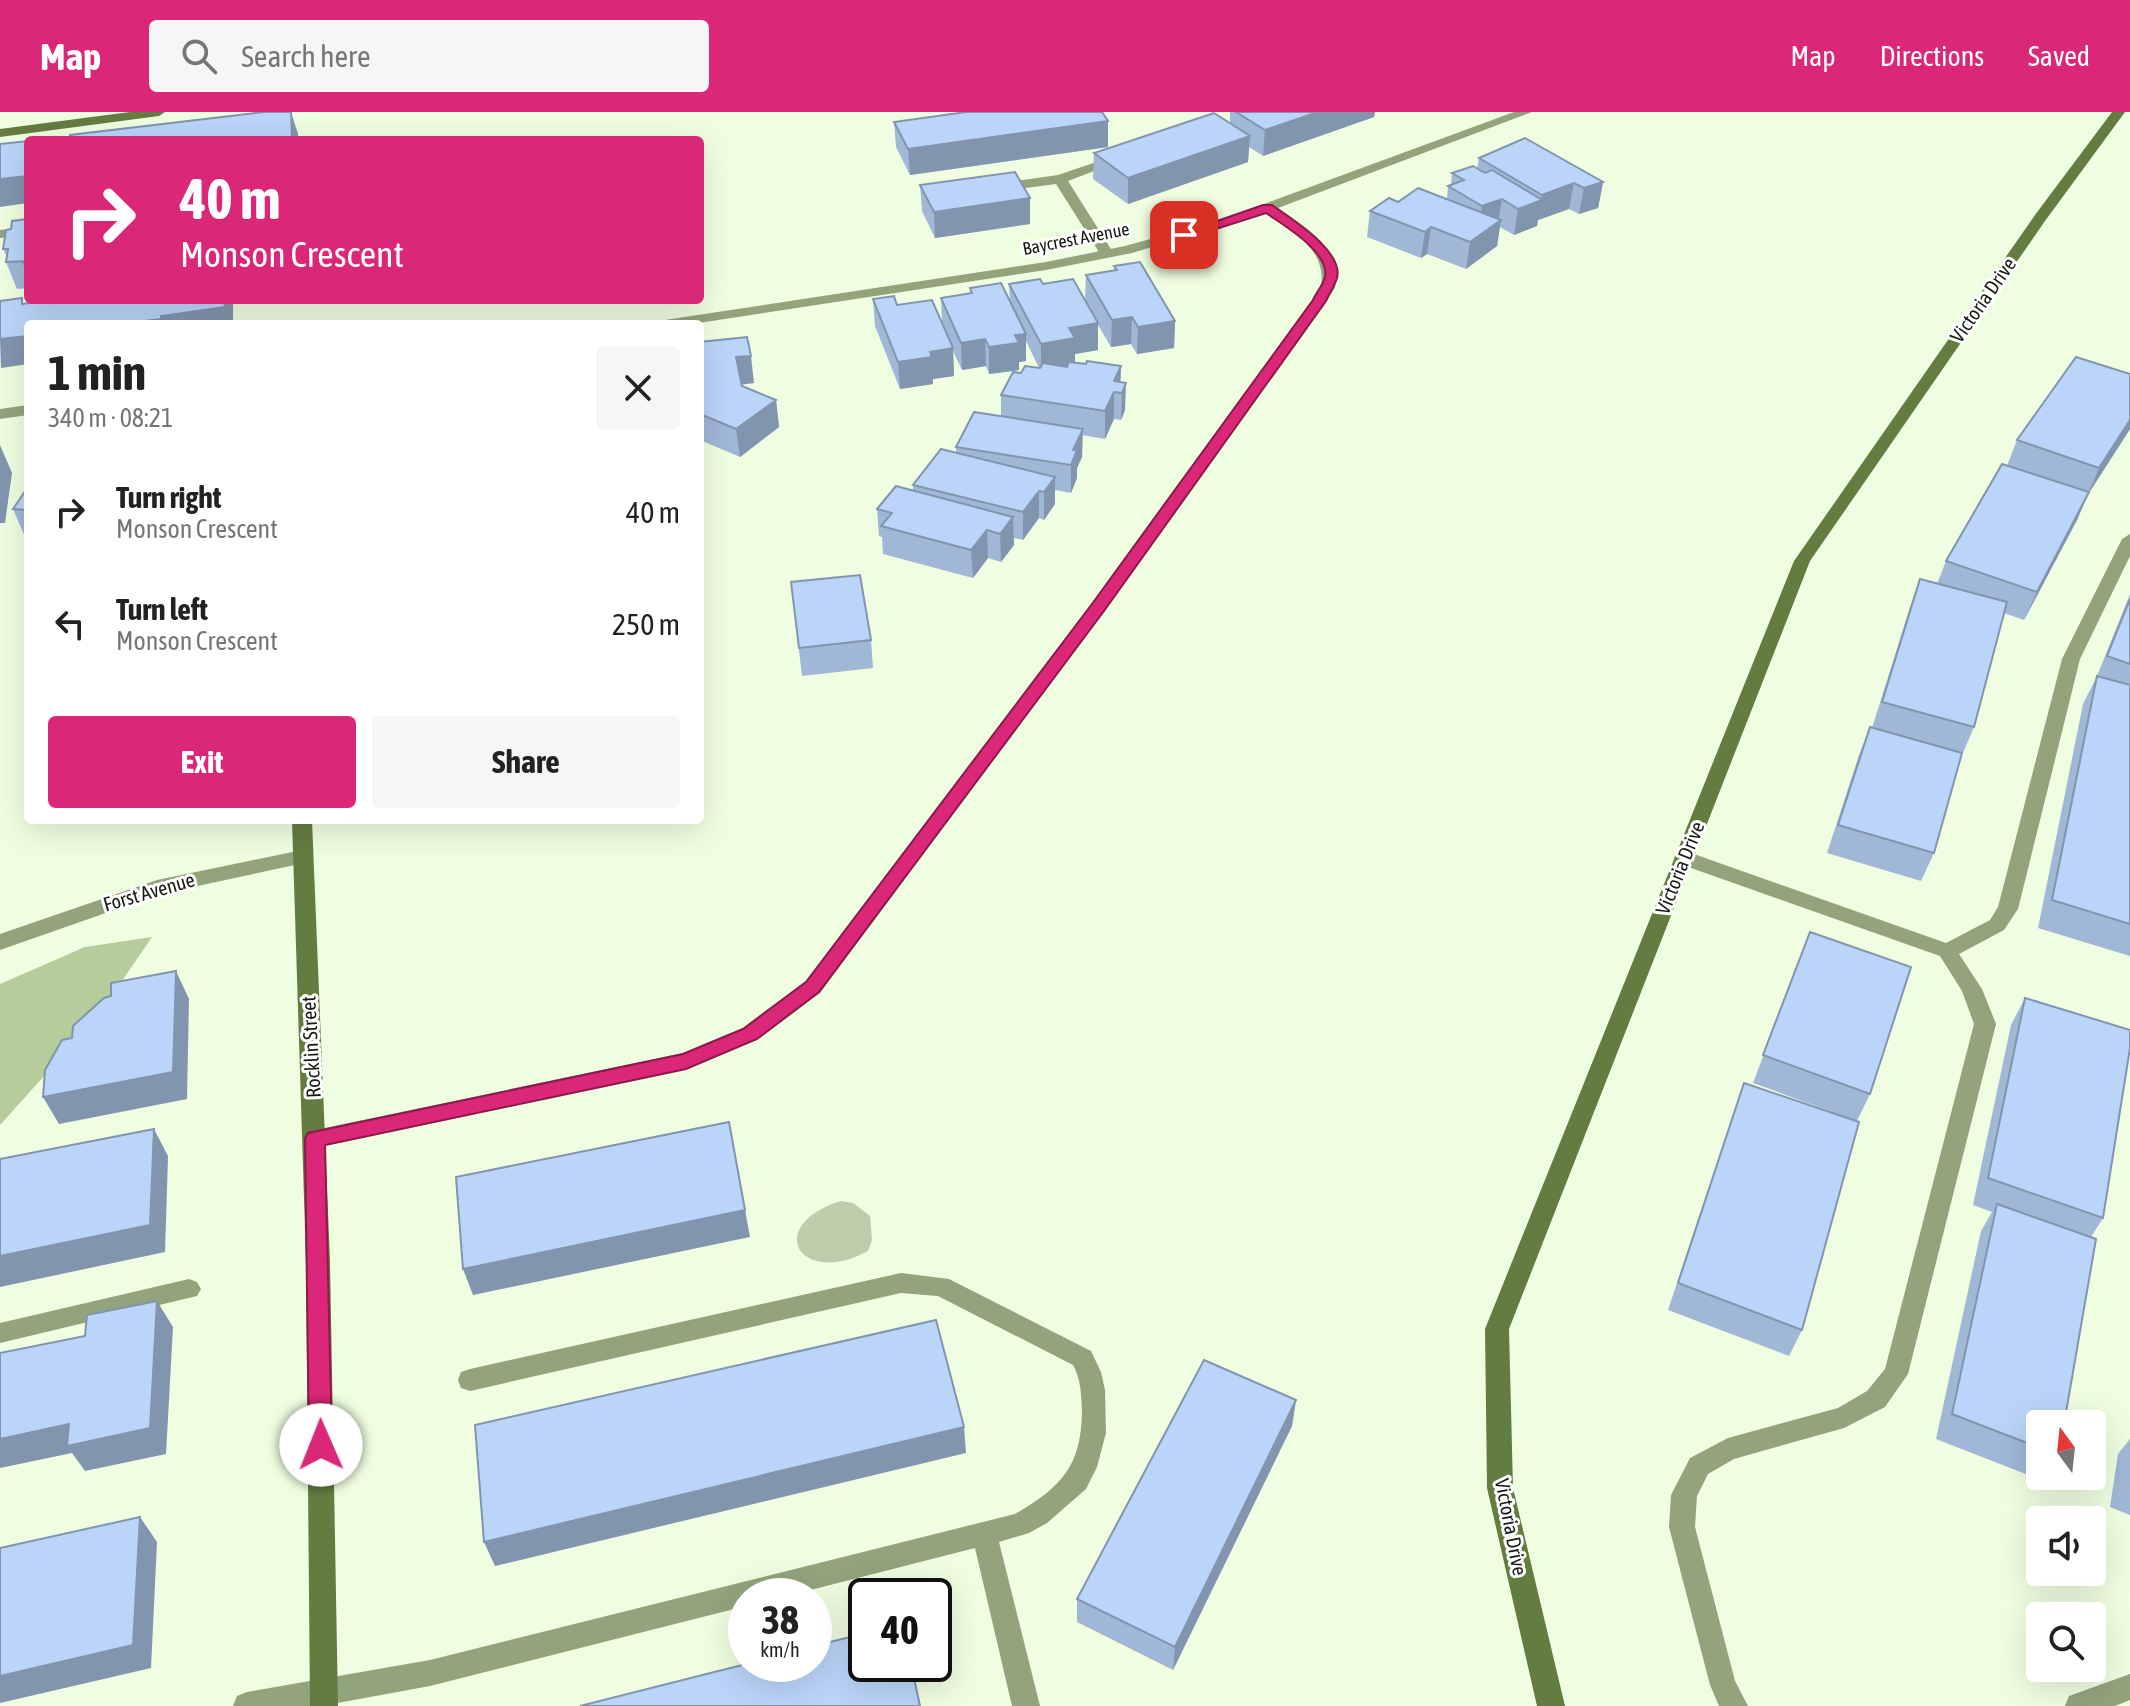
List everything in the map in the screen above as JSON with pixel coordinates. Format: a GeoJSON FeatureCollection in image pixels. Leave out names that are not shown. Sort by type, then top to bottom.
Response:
{"type":"FeatureCollection","features":[{"type":"Feature","properties":{"kind":"street"},"geometry":{"type":"LineString","coordinates":[[0,133],[159,112]]}},
{"type":"Feature","properties":{"kind":"street","name":"Baycrest Avenue"},"geometry":{"type":"LineString","coordinates":[[689,320],[1046,266],[1184,235],[1268,208],[1526,112]]}},
{"type":"Feature","properties":{"kind":"street","name":"Victoria Drive"},"geometry":{"type":"LineString","coordinates":[[1551,1706],[1500,1488],[1497,1329],[1802,561],[2040,218],[2119,112]]}},
{"type":"Feature","properties":{"kind":"street"},"geometry":{"type":"LineString","coordinates":[[988,189],[1060,179],[1132,155]]}},
{"type":"Feature","properties":{"kind":"street"},"geometry":{"type":"LineString","coordinates":[[1060,179],[1107,254]]}},
{"type":"Feature","properties":{"kind":"street"},"geometry":{"type":"LineString","coordinates":[[315,1139],[686,1061],[750,1034],[813,987],[1098,607],[1328,288],[1332,276],[1325,255],[1307,236],[1268,208]]}},
{"type":"Feature","properties":{"kind":"street"},"geometry":{"type":"LineString","coordinates":[[0,234],[24,231]]}},
{"type":"Feature","properties":{"kind":"street"},"geometry":{"type":"LineString","coordinates":[[0,414],[24,411]]}},
{"type":"Feature","properties":{"kind":"street"},"geometry":{"type":"LineString","coordinates":[[1947,951],[1997,925],[2008,909],[2071,659],[2130,539]]}},
{"type":"Feature","properties":{"kind":"street","name":"Rocklin Street"},"geometry":{"type":"LineString","coordinates":[[302,824],[315,1139],[324,1698]]}},
{"type":"Feature","properties":{"kind":"street","name":"Forst Avenue"},"geometry":{"type":"LineString","coordinates":[[0,942],[157,887],[302,857]]}},
{"type":"Feature","properties":{"kind":"street"},"geometry":{"type":"LineString","coordinates":[[1684,858],[1947,951],[1972,989],[1985,1024],[1896,1374],[1876,1399],[1844,1417],[1728,1449],[1699,1466],[1684,1495],[1682,1527],[1723,1685],[1734,1706]]}},
{"type":"Feature","properties":{"kind":"street"},"geometry":{"type":"LineString","coordinates":[[247,1706],[324,1698],[1020,1525],[1050,1509],[1074,1487],[1089,1462],[1094,1434],[1092,1374],[1082,1358],[941,1286],[901,1283],[470,1380]]}},
{"type":"Feature","properties":{"kind":"street"},"geometry":{"type":"LineString","coordinates":[[0,1333],[189,1289]]}},
{"type":"Feature","properties":{"kind":"street"},"geometry":{"type":"LineString","coordinates":[[984,1533],[1026,1706]]}},
{"type":"Feature","properties":{"kind":"street"},"geometry":{"type":"LineString","coordinates":[[2079,1706],[2130,1687]]}},
{"type":"Feature","properties":{"kind":"green space"},"geometry":{"type":"Polygon","coordinates":[[[152,937],[98,1016],[0,1125],[0,984],[85,947],[152,937]]]}},
{"type":"Feature","properties":{"kind":"green space"},"geometry":{"type":"Polygon","coordinates":[[[841,1201],[853,1203],[870,1216],[872,1240],[868,1251],[844,1260],[824,1262],[809,1258],[799,1249],[797,1237],[803,1224],[817,1212],[841,1201]]]}},
{"type":"Feature","properties":{"kind":"building"},"geometry":{"type":"Polygon","coordinates":[[[264,112],[291,112],[292,136],[70,135],[264,112]]]}},
{"type":"Feature","properties":{"kind":"building"},"geometry":{"type":"Polygon","coordinates":[[[966,112],[1102,112],[1108,121],[908,149],[894,122],[966,112]]]}},
{"type":"Feature","properties":{"kind":"building"},"geometry":{"type":"Polygon","coordinates":[[[1236,112],[1318,112],[1265,130],[1236,112]]]}},
{"type":"Feature","properties":{"kind":"building"},"geometry":{"type":"Polygon","coordinates":[[[1214,113],[1250,136],[1128,178],[1094,153],[1214,113]]]}},
{"type":"Feature","properties":{"kind":"building"},"geometry":{"type":"Polygon","coordinates":[[[1525,138],[1603,182],[1584,188],[1574,183],[1542,195],[1479,158],[1525,138]]]}},
{"type":"Feature","properties":{"kind":"building"},"geometry":{"type":"Polygon","coordinates":[[[24,141],[24,176],[0,179],[0,144],[24,141]]]}},
{"type":"Feature","properties":{"kind":"building"},"geometry":{"type":"Polygon","coordinates":[[[1473,166],[1485,173],[1492,170],[1542,200],[1518,209],[1502,199],[1482,206],[1448,186],[1464,180],[1452,173],[1473,166]]]}},
{"type":"Feature","properties":{"kind":"building"},"geometry":{"type":"Polygon","coordinates":[[[1015,172],[1030,198],[934,212],[920,185],[1015,172]]]}},
{"type":"Feature","properties":{"kind":"building"},"geometry":{"type":"Polygon","coordinates":[[[1418,188],[1501,220],[1470,242],[1431,227],[1425,232],[1370,211],[1389,198],[1398,202],[1418,188]]]}},
{"type":"Feature","properties":{"kind":"building"},"geometry":{"type":"Polygon","coordinates":[[[24,220],[24,261],[6,262],[8,249],[3,249],[6,230],[11,229],[12,221],[24,220]]]}},
{"type":"Feature","properties":{"kind":"building"},"geometry":{"type":"Polygon","coordinates":[[[1140,262],[1175,321],[1138,327],[1132,317],[1112,320],[1086,275],[1140,262]]]}},
{"type":"Feature","properties":{"kind":"building"},"geometry":{"type":"Polygon","coordinates":[[[1040,279],[1043,284],[1073,279],[1098,323],[1069,328],[1075,338],[1041,344],[1009,284],[1040,279]]]}},
{"type":"Feature","properties":{"kind":"building"},"geometry":{"type":"Polygon","coordinates":[[[1001,283],[1026,334],[1015,335],[1019,343],[989,347],[985,339],[961,343],[941,298],[972,293],[970,288],[1001,283]]]}},
{"type":"Feature","properties":{"kind":"building"},"geometry":{"type":"Polygon","coordinates":[[[894,296],[897,305],[932,300],[953,348],[930,352],[932,357],[898,362],[873,299],[894,296]]]}},
{"type":"Feature","properties":{"kind":"building"},"geometry":{"type":"Polygon","coordinates":[[[22,298],[22,304],[225,304],[225,307],[161,316],[161,319],[153,320],[24,320],[24,336],[0,339],[0,301],[22,298]]]}},
{"type":"Feature","properties":{"kind":"building"},"geometry":{"type":"Polygon","coordinates":[[[747,337],[751,356],[736,357],[742,386],[776,400],[736,429],[704,416],[704,342],[747,337]]]}},
{"type":"Feature","properties":{"kind":"building"},"geometry":{"type":"Polygon","coordinates":[[[2076,357],[2130,374],[2130,420],[2099,468],[2017,440],[2076,357]]]}},
{"type":"Feature","properties":{"kind":"building"},"geometry":{"type":"Polygon","coordinates":[[[1087,361],[1121,366],[1114,381],[1126,383],[1122,393],[1114,392],[1105,411],[1001,395],[1013,372],[1021,373],[1025,366],[1040,368],[1043,363],[1067,367],[1069,362],[1086,364],[1087,361]]]}},
{"type":"Feature","properties":{"kind":"building"},"geometry":{"type":"Polygon","coordinates":[[[974,412],[1083,429],[1073,450],[1077,450],[1071,465],[956,447],[974,412]]]}},
{"type":"Feature","properties":{"kind":"building"},"geometry":{"type":"Polygon","coordinates":[[[941,449],[1055,477],[1023,512],[913,485],[941,449]]]}},
{"type":"Feature","properties":{"kind":"building"},"geometry":{"type":"Polygon","coordinates":[[[2002,464],[2089,492],[2037,592],[1946,561],[2002,464]]]}},
{"type":"Feature","properties":{"kind":"building"},"geometry":{"type":"Polygon","coordinates":[[[896,486],[1013,517],[1000,534],[987,530],[971,550],[881,526],[892,513],[877,509],[896,486]]]}},
{"type":"Feature","properties":{"kind":"building"},"geometry":{"type":"Polygon","coordinates":[[[24,493],[24,510],[13,509],[24,493]]]}},
{"type":"Feature","properties":{"kind":"building"},"geometry":{"type":"Polygon","coordinates":[[[860,575],[871,640],[799,648],[791,582],[860,575]]]}},
{"type":"Feature","properties":{"kind":"building"},"geometry":{"type":"Polygon","coordinates":[[[1920,579],[2007,602],[1974,727],[1882,702],[1920,579]]]}},
{"type":"Feature","properties":{"kind":"building"},"geometry":{"type":"Polygon","coordinates":[[[2130,599],[2130,664],[2107,656],[2130,599]]]}},
{"type":"Feature","properties":{"kind":"building"},"geometry":{"type":"Polygon","coordinates":[[[2097,676],[2130,685],[2130,924],[2052,900],[2097,676]]]}},
{"type":"Feature","properties":{"kind":"building"},"geometry":{"type":"Polygon","coordinates":[[[1870,727],[1962,753],[1934,853],[1838,825],[1870,727]]]}},
{"type":"Feature","properties":{"kind":"building"},"geometry":{"type":"Polygon","coordinates":[[[1810,932],[1911,967],[1870,1094],[1763,1055],[1810,932]]]}},
{"type":"Feature","properties":{"kind":"building"},"geometry":{"type":"Polygon","coordinates":[[[176,971],[173,1072],[43,1097],[45,1070],[62,1040],[72,1038],[73,1026],[104,998],[111,996],[111,983],[176,971]]]}},
{"type":"Feature","properties":{"kind":"building"},"geometry":{"type":"Polygon","coordinates":[[[2025,998],[2130,1030],[2130,1048],[2103,1218],[1988,1178],[2025,998]]]}},
{"type":"Feature","properties":{"kind":"building"},"geometry":{"type":"Polygon","coordinates":[[[1744,1083],[1859,1122],[1802,1330],[1678,1283],[1744,1083]]]}},
{"type":"Feature","properties":{"kind":"building"},"geometry":{"type":"Polygon","coordinates":[[[729,1122],[745,1210],[463,1269],[456,1177],[729,1122]]]}},
{"type":"Feature","properties":{"kind":"building"},"geometry":{"type":"Polygon","coordinates":[[[154,1129],[150,1225],[0,1256],[0,1159],[154,1129]]]}},
{"type":"Feature","properties":{"kind":"building"},"geometry":{"type":"Polygon","coordinates":[[[1997,1204],[2096,1239],[2066,1410],[2026,1410],[2026,1443],[1952,1414],[1997,1204]]]}},
{"type":"Feature","properties":{"kind":"building"},"geometry":{"type":"Polygon","coordinates":[[[157,1301],[150,1428],[67,1446],[69,1424],[0,1439],[0,1353],[85,1336],[87,1315],[157,1301]]]}},
{"type":"Feature","properties":{"kind":"building"},"geometry":{"type":"Polygon","coordinates":[[[936,1320],[964,1427],[484,1542],[475,1425],[936,1320]]]}},
{"type":"Feature","properties":{"kind":"building"},"geometry":{"type":"Polygon","coordinates":[[[1204,1360],[1296,1400],[1175,1647],[1077,1599],[1204,1360]]]}},
{"type":"Feature","properties":{"kind":"building"},"geometry":{"type":"Polygon","coordinates":[[[140,1517],[133,1645],[0,1676],[0,1548],[140,1517]]]}},
{"type":"Feature","properties":{"kind":"building"},"geometry":{"type":"Polygon","coordinates":[[[848,1638],[848,1682],[915,1682],[920,1706],[580,1706],[728,1669],[728,1682],[832,1682],[832,1642],[848,1638]]]}},
{"type":"Feature","properties":{"kind":"route"},"geometry":{"type":"LineString","coordinates":[[321,1445],[315,1139],[686,1061],[750,1034],[813,987],[1098,607],[1319,301],[1332,276],[1330,265],[1318,245],[1268,208],[1184,235]]}}]}
